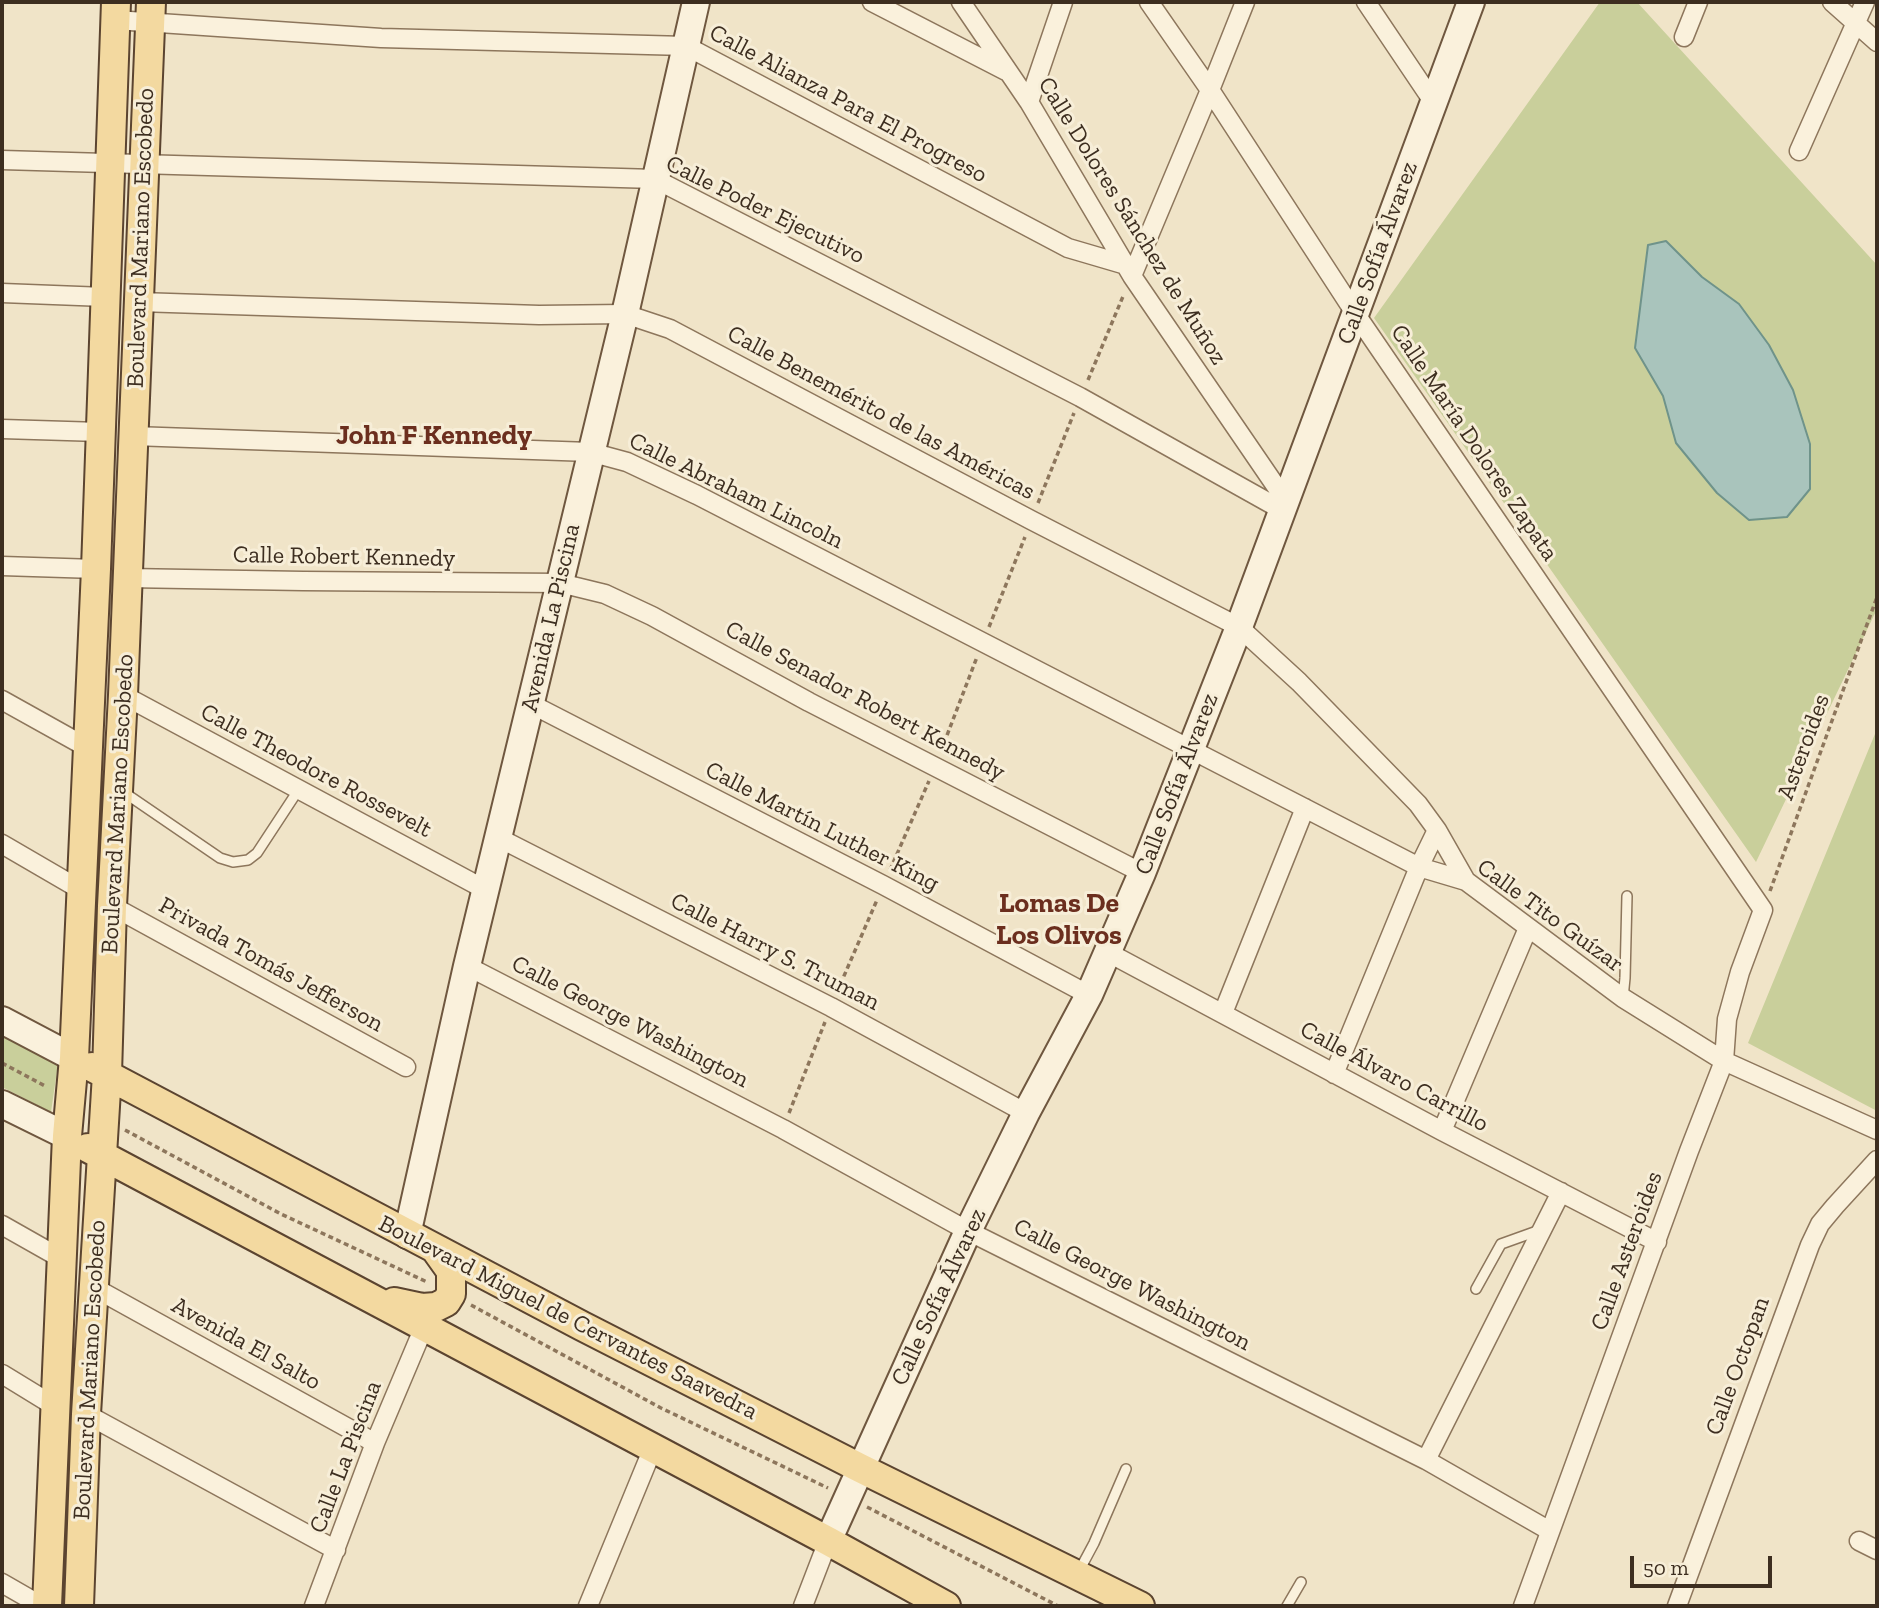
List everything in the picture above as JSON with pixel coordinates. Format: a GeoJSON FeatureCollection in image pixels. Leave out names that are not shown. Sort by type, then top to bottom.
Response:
{"type":"FeatureCollection","features":[{"type":"Feature","properties":{"kind":"main road","name":"Boulevard Mariano Escobedo"},"geometry":{"type":"LineString","coordinates":[[45,1606],[57,1407],[96,569],[115,11]]}},
{"type":"Feature","properties":{"kind":"main road","name":"Boulevard Mariano Escobedo"},"geometry":{"type":"LineString","coordinates":[[79,1606],[86,1414],[107,1074],[150,12]]}},
{"type":"Feature","properties":{"kind":"main road","name":"Boulevard Miguel de Cervantes Saavedra"},"geometry":{"type":"LineString","coordinates":[[74,1058],[407,1235],[860,1468],[1140,1606]]}},
{"type":"Feature","properties":{"kind":"main road"},"geometry":{"type":"LineString","coordinates":[[68,1136],[946,1606]]}},
{"type":"Feature","properties":{"kind":"main road"},"geometry":{"type":"LineString","coordinates":[[367,1296],[422,1308],[436,1307],[446,1302],[452,1294],[451,1270],[436,1250]]}},
{"type":"Feature","properties":{"kind":"street","name":"Avenida La Piscina"},"geometry":{"type":"LineString","coordinates":[[407,1235],[467,966],[625,314],[696,2]]}},
{"type":"Feature","properties":{"kind":"street"},"geometry":{"type":"LineString","coordinates":[[872,2],[1009,73]]}},
{"type":"Feature","properties":{"kind":"street","name":"Calle Dolores Sánchez de Muñoz"},"geometry":{"type":"LineString","coordinates":[[961,2],[1029,102],[1129,270],[1284,505]]}},
{"type":"Feature","properties":{"kind":"street"},"geometry":{"type":"LineString","coordinates":[[1029,102],[1063,2]]}},
{"type":"Feature","properties":{"kind":"street","name":"Calle María Dolores Zapata"},"geometry":{"type":"LineString","coordinates":[[1149,2],[1210,90],[1355,313],[1763,910]]}},
{"type":"Feature","properties":{"kind":"street"},"geometry":{"type":"LineString","coordinates":[[1129,270],[1210,90],[1245,2]]}},
{"type":"Feature","properties":{"kind":"street"},"geometry":{"type":"LineString","coordinates":[[1366,2],[1434,103]]}},
{"type":"Feature","properties":{"kind":"street","name":"Calle Sofía Álvarez"},"geometry":{"type":"LineString","coordinates":[[828,1541],[968,1231],[1026,1113],[1089,995],[1143,873],[1239,627],[1471,2]]}},
{"type":"Feature","properties":{"kind":"street"},"geometry":{"type":"LineString","coordinates":[[1684,37],[1698,2]]}},
{"type":"Feature","properties":{"kind":"street"},"geometry":{"type":"LineString","coordinates":[[1832,2],[1877,42]]}},
{"type":"Feature","properties":{"kind":"street"},"geometry":{"type":"LineString","coordinates":[[1799,151],[1865,2]]}},
{"type":"Feature","properties":{"kind":"street","name":"Calle Alianza Para El Progreso"},"geometry":{"type":"LineString","coordinates":[[115,11],[150,12],[381,38],[685,46],[1068,248],[1129,270]]}},
{"type":"Feature","properties":{"kind":"street","name":"Calle Poder Ejecutivo"},"geometry":{"type":"LineString","coordinates":[[2,160],[655,179],[1284,505]]}},
{"type":"Feature","properties":{"kind":"street"},"geometry":{"type":"LineString","coordinates":[[2,293],[105,297]]}},
{"type":"Feature","properties":{"kind":"street","name":"Calle Benemérito de las Américas"},"geometry":{"type":"LineString","coordinates":[[139,302],[538,316],[625,314],[670,329],[1239,627],[1308,691],[1418,804],[1437,830],[1466,881]]}},
{"type":"Feature","properties":{"kind":"street"},"geometry":{"type":"LineString","coordinates":[[2,429],[100,432]]}},
{"type":"Feature","properties":{"kind":"street","name":"Calle Abraham Lincoln"},"geometry":{"type":"LineString","coordinates":[[132,436],[590,452],[627,462],[697,495],[1190,751]]}},
{"type":"Feature","properties":{"kind":"street"},"geometry":{"type":"LineString","coordinates":[[2,566],[96,569]]}},
{"type":"Feature","properties":{"kind":"street","name":"Calle Robert Kennedy"},"geometry":{"type":"LineString","coordinates":[[127,578],[560,583]]}},
{"type":"Feature","properties":{"kind":"street","name":"Calle Senador Robert Kennedy"},"geometry":{"type":"LineString","coordinates":[[560,583],[605,594],[652,616],[809,702],[1143,873]]}},
{"type":"Feature","properties":{"kind":"street","name":"Calle Theodore Rossevelt"},"geometry":{"type":"LineString","coordinates":[[123,695],[486,890]]}},
{"type":"Feature","properties":{"kind":"street"},"geometry":{"type":"LineString","coordinates":[[2,700],[88,748]]}},
{"type":"Feature","properties":{"kind":"street","name":"Calle Martín Luther King"},"geometry":{"type":"LineString","coordinates":[[531,704],[883,885],[1089,995]]}},
{"type":"Feature","properties":{"kind":"street","name":"Calle Tito Guízar"},"geometry":{"type":"LineString","coordinates":[[1190,751],[1419,867],[1466,881],[1623,998],[1724,1061],[1877,1130]]}},
{"type":"Feature","properties":{"kind":"street"},"geometry":{"type":"LineString","coordinates":[[1223,1013],[1305,808]]}},
{"type":"Feature","properties":{"kind":"street"},"geometry":{"type":"LineString","coordinates":[[1335,1074],[1419,867],[1437,830]]}},
{"type":"Feature","properties":{"kind":"street","name":"Calle Harry S. Truman"},"geometry":{"type":"LineString","coordinates":[[499,838],[831,1007],[1026,1113]]}},
{"type":"Feature","properties":{"kind":"street"},"geometry":{"type":"LineString","coordinates":[[2,844],[81,890]]}},
{"type":"Feature","properties":{"kind":"street","name":"Privada Tomás Jefferson"},"geometry":{"type":"LineString","coordinates":[[112,906],[407,1067]]}},
{"type":"Feature","properties":{"kind":"street","name":"Calle Asteroides"},"geometry":{"type":"LineString","coordinates":[[1522,1606],[1724,1061],[1727,1019],[1740,972],[1763,910]]}},
{"type":"Feature","properties":{"kind":"street"},"geometry":{"type":"LineString","coordinates":[[1442,1131],[1528,928]]}},
{"type":"Feature","properties":{"kind":"street","name":"Calle Álvaro Carrillo"},"geometry":{"type":"LineString","coordinates":[[1109,953],[1442,1131],[1657,1242]]}},
{"type":"Feature","properties":{"kind":"street","name":"Calle George Washington"},"geometry":{"type":"LineString","coordinates":[[467,966],[783,1129],[968,1231],[1426,1460],[1550,1531]]}},
{"type":"Feature","properties":{"kind":"street","name":"Boulevard Miguel de Cervantes Saavedra"},"geometry":{"type":"LineString","coordinates":[[2,1020],[74,1058]]}},
{"type":"Feature","properties":{"kind":"street"},"geometry":{"type":"LineString","coordinates":[[2,1104],[68,1136]]}},
{"type":"Feature","properties":{"kind":"street","name":"Calle Octopan"},"geometry":{"type":"LineString","coordinates":[[1677,1606],[1810,1245],[1820,1224],[1877,1160]]}},
{"type":"Feature","properties":{"kind":"street"},"geometry":{"type":"LineString","coordinates":[[1426,1460],[1560,1192]]}},
{"type":"Feature","properties":{"kind":"street"},"geometry":{"type":"LineString","coordinates":[[2,1225],[62,1259]]}},
{"type":"Feature","properties":{"kind":"street","name":"Avenida El Salto"},"geometry":{"type":"LineString","coordinates":[[93,1287],[375,1443]]}},
{"type":"Feature","properties":{"kind":"street","name":"Calle La Piscina"},"geometry":{"type":"LineString","coordinates":[[314,1606],[375,1443],[424,1327]]}},
{"type":"Feature","properties":{"kind":"street"},"geometry":{"type":"LineString","coordinates":[[2,1374],[57,1407]]}},
{"type":"Feature","properties":{"kind":"street"},"geometry":{"type":"LineString","coordinates":[[86,1414],[336,1550]]}},
{"type":"Feature","properties":{"kind":"street"},"geometry":{"type":"LineString","coordinates":[[588,1606],[653,1448]]}},
{"type":"Feature","properties":{"kind":"street"},"geometry":{"type":"LineString","coordinates":[[803,1606],[828,1541]]}},
{"type":"Feature","properties":{"kind":"street"},"geometry":{"type":"LineString","coordinates":[[1858,1541],[1877,1550]]}},
{"type":"Feature","properties":{"kind":"street"},"geometry":{"type":"LineString","coordinates":[[2,1583],[45,1606]]}},
{"type":"Feature","properties":{"kind":"lane"},"geometry":{"type":"LineString","coordinates":[[118,788],[220,858],[233,862],[248,860],[257,853],[299,789]]}},
{"type":"Feature","properties":{"kind":"lane"},"geometry":{"type":"LineString","coordinates":[[1623,998],[1627,896]]}},
{"type":"Feature","properties":{"kind":"lane"},"geometry":{"type":"LineString","coordinates":[[1476,1289],[1502,1244],[1542,1230]]}},
{"type":"Feature","properties":{"kind":"lane"},"geometry":{"type":"LineString","coordinates":[[1077,1576],[1126,1469]]}},
{"type":"Feature","properties":{"kind":"lane"},"geometry":{"type":"LineString","coordinates":[[1287,1606],[1301,1582]]}},
{"type":"Feature","properties":{"kind":"path"},"geometry":{"type":"LineString","coordinates":[[1080,397],[1129,270]]}},
{"type":"Feature","properties":{"kind":"path","name":"Asteroides"},"geometry":{"type":"LineString","coordinates":[[1763,910],[1877,597]]}},
{"type":"Feature","properties":{"kind":"path"},"geometry":{"type":"LineString","coordinates":[[2,1063],[70,1100]]}},
{"type":"Feature","properties":{"kind":"path"},"geometry":{"type":"LineString","coordinates":[[104,1118],[281,1214],[413,1274],[661,1408],[846,1497],[1058,1606]]}},
{"type":"Feature","properties":{"kind":"green space"},"geometry":{"type":"Polygon","coordinates":[[[1600,2],[1637,2],[1877,265],[1877,609],[1756,862],[1374,318],[1600,2]]]}},
{"type":"Feature","properties":{"kind":"green space"},"geometry":{"type":"Polygon","coordinates":[[[1877,729],[1877,1111],[1748,1043],[1877,729]]]}},
{"type":"Feature","properties":{"kind":"green space"},"geometry":{"type":"Polygon","coordinates":[[[2,1034],[58,1064],[51,1112],[2,1087],[2,1034]]]}},
{"type":"Feature","properties":{"kind":"water"},"geometry":{"type":"Polygon","coordinates":[[[1666,241],[1702,277],[1739,304],[1769,345],[1793,390],[1810,444],[1810,489],[1787,517],[1749,520],[1717,493],[1676,443],[1663,396],[1635,348],[1648,245],[1666,241]]]}},
{"type":"Feature","properties":{"kind":"district","name":"John F Kennedy"},"geometry":{"type":"Point","coordinates":[434,436]}},
{"type":"Feature","properties":{"kind":"district","name":"Lomas De Los Olivos"},"geometry":{"type":"Point","coordinates":[1059,920]}}]}
